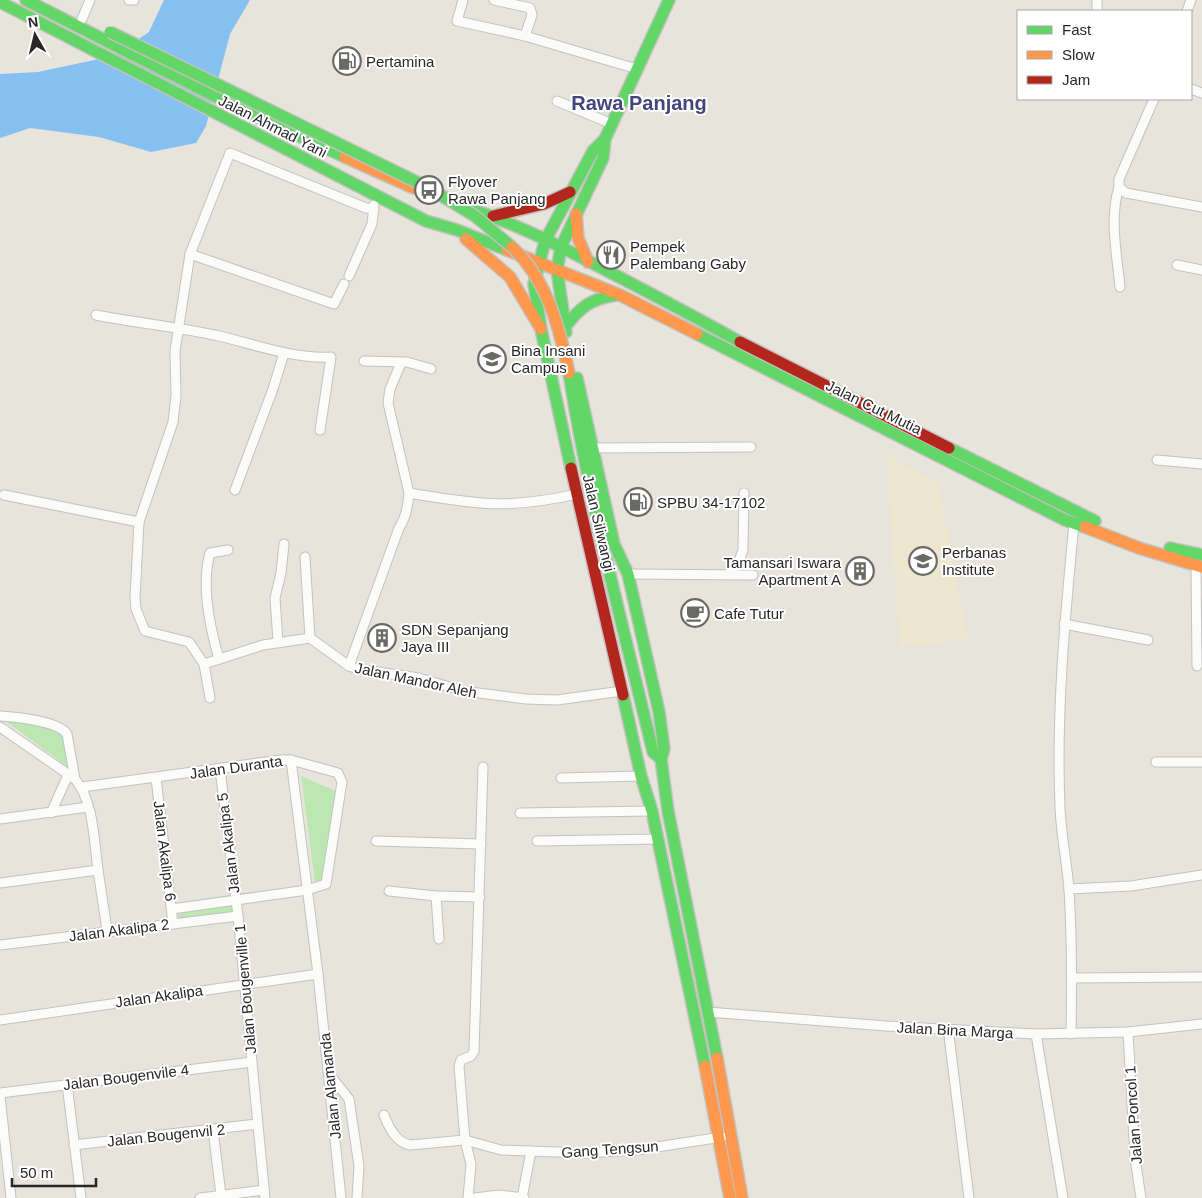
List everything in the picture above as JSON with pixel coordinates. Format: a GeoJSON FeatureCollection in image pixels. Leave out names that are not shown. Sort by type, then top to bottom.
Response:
{"type":"FeatureCollection","features":[{"type":"Feature","properties":{"kind":"main road","name":"Jalan Ahmad Yani"},"geometry":{"type":"LineString","coordinates":[[26,0],[106,35],[238,108],[432,196],[493,216],[545,241]]}},
{"type":"Feature","properties":{"kind":"main road"},"geometry":{"type":"LineString","coordinates":[[39,0],[82,20],[106,35],[421,184],[481,218],[508,240],[532,267],[557,320],[599,531],[653,752],[661,759]]}},
{"type":"Feature","properties":{"kind":"main road"},"geometry":{"type":"LineString","coordinates":[[605,139],[670,0]]}},
{"type":"Feature","properties":{"kind":"main road","name":"Jalan Ahmad Yani"},"geometry":{"type":"LineString","coordinates":[[0,2],[426,221],[457,230],[538,262]]}},
{"type":"Feature","properties":{"kind":"main road","name":"Jalan Siliwangi"},"geometry":{"type":"LineString","coordinates":[[605,139],[593,151],[545,241],[538,262],[534,284],[542,332],[577,494],[641,776],[652,811],[724,1136]]}},
{"type":"Feature","properties":{"kind":"main road","name":"Jalan Siliwangi"},"geometry":{"type":"LineString","coordinates":[[605,139],[603,158],[561,248],[557,270],[566,332],[614,544],[628,574],[660,712],[664,750],[661,759],[668,811],[708,1012],[724,1136]]}},
{"type":"Feature","properties":{"kind":"main road"},"geometry":{"type":"LineString","coordinates":[[493,216],[544,204],[570,192]]}},
{"type":"Feature","properties":{"kind":"main road"},"geometry":{"type":"LineString","coordinates":[[576,214],[578,238],[588,262]]}},
{"type":"Feature","properties":{"kind":"main road"},"geometry":{"type":"LineString","coordinates":[[457,230],[510,277],[542,332],[553,329],[560,329],[566,332],[586,302],[600,296],[620,295]]}},
{"type":"Feature","properties":{"kind":"main road","name":"Jalan Cut Mutia"},"geometry":{"type":"LineString","coordinates":[[545,241],[674,305],[757,352],[1092,520],[1130,535],[1202,555]]}},
{"type":"Feature","properties":{"kind":"main road","name":"Jalan Cut Mutia"},"geometry":{"type":"LineString","coordinates":[[538,262],[620,295],[1074,524],[1199,567]]}},
{"type":"Feature","properties":{"kind":"main road"},"geometry":{"type":"LineString","coordinates":[[696,1014],[708,1012]]}},
{"type":"Feature","properties":{"kind":"main road"},"geometry":{"type":"LineString","coordinates":[[724,1136],[730,1198]]}},
{"type":"Feature","properties":{"kind":"main road"},"geometry":{"type":"LineString","coordinates":[[724,1136],[742,1198]]}},
{"type":"Feature","properties":{"kind":"street"},"geometry":{"type":"LineString","coordinates":[[82,20],[90,0]]}},
{"type":"Feature","properties":{"kind":"street"},"geometry":{"type":"LineString","coordinates":[[129,0],[134,0]]}},
{"type":"Feature","properties":{"kind":"street"},"geometry":{"type":"LineString","coordinates":[[463,0],[457,21],[525,36],[637,68]]}},
{"type":"Feature","properties":{"kind":"street"},"geometry":{"type":"LineString","coordinates":[[494,0],[530,8],[532,15],[525,36]]}},
{"type":"Feature","properties":{"kind":"street"},"geometry":{"type":"LineString","coordinates":[[1120,287],[1114,221],[1115,199],[1119,187],[1119,179],[1154,100]]}},
{"type":"Feature","properties":{"kind":"street"},"geometry":{"type":"LineString","coordinates":[[556,101],[612,124]]}},
{"type":"Feature","properties":{"kind":"street"},"geometry":{"type":"LineString","coordinates":[[210,698],[204,664],[189,642],[145,631],[136,609],[135,598],[139,522],[173,422],[176,396],[175,351],[190,254],[230,153],[366,208],[374,209]]}},
{"type":"Feature","properties":{"kind":"street"},"geometry":{"type":"LineString","coordinates":[[1119,187],[1126,193],[1202,207]]}},
{"type":"Feature","properties":{"kind":"street"},"geometry":{"type":"LineString","coordinates":[[190,254],[334,304],[372,224],[374,195]]}},
{"type":"Feature","properties":{"kind":"street"},"geometry":{"type":"LineString","coordinates":[[1177,265],[1202,270]]}},
{"type":"Feature","properties":{"kind":"street"},"geometry":{"type":"LineString","coordinates":[[96,315],[219,336],[284,353],[313,358],[331,357],[320,430]]}},
{"type":"Feature","properties":{"kind":"street"},"geometry":{"type":"LineString","coordinates":[[235,490],[273,389],[284,353]]}},
{"type":"Feature","properties":{"kind":"street"},"geometry":{"type":"LineString","coordinates":[[364,361],[407,362],[431,369]]}},
{"type":"Feature","properties":{"kind":"street"},"geometry":{"type":"LineString","coordinates":[[349,666],[398,528],[404,521],[409,493],[388,403],[390,389],[401,363]]}},
{"type":"Feature","properties":{"kind":"street"},"geometry":{"type":"LineString","coordinates":[[593,448],[750,447]]}},
{"type":"Feature","properties":{"kind":"street"},"geometry":{"type":"LineString","coordinates":[[1157,460],[1202,464]]}},
{"type":"Feature","properties":{"kind":"street"},"geometry":{"type":"LineString","coordinates":[[409,493],[482,504],[546,501],[577,494]]}},
{"type":"Feature","properties":{"kind":"street"},"geometry":{"type":"LineString","coordinates":[[728,575],[740,561],[743,550],[744,493]]}},
{"type":"Feature","properties":{"kind":"street"},"geometry":{"type":"LineString","coordinates":[[4,495],[139,522]]}},
{"type":"Feature","properties":{"kind":"street"},"geometry":{"type":"LineString","coordinates":[[1071,1034],[1072,978],[1069,889],[1061,833],[1059,790],[1064,624],[1074,524]]}},
{"type":"Feature","properties":{"kind":"street"},"geometry":{"type":"LineString","coordinates":[[278,642],[275,598],[281,573],[284,544]]}},
{"type":"Feature","properties":{"kind":"street"},"geometry":{"type":"LineString","coordinates":[[219,659],[208,607],[208,560],[210,552],[228,550]]}},
{"type":"Feature","properties":{"kind":"street"},"geometry":{"type":"LineString","coordinates":[[204,664],[278,642],[310,638],[305,557]]}},
{"type":"Feature","properties":{"kind":"street"},"geometry":{"type":"LineString","coordinates":[[1198,666],[1199,567]]}},
{"type":"Feature","properties":{"kind":"street"},"geometry":{"type":"LineString","coordinates":[[628,574],[753,575]]}},
{"type":"Feature","properties":{"kind":"street"},"geometry":{"type":"LineString","coordinates":[[1064,624],[1148,640]]}},
{"type":"Feature","properties":{"kind":"street","name":"Jalan Mandor Aleh"},"geometry":{"type":"LineString","coordinates":[[310,638],[349,666],[368,672],[419,678],[463,691],[514,698],[558,700],[622,691]]}},
{"type":"Feature","properties":{"kind":"street"},"geometry":{"type":"LineString","coordinates":[[0,716],[53,725],[63,729],[67,734],[72,777],[51,813]]}},
{"type":"Feature","properties":{"kind":"street"},"geometry":{"type":"LineString","coordinates":[[0,727],[72,777],[82,787],[88,807],[107,930]]}},
{"type":"Feature","properties":{"kind":"street"},"geometry":{"type":"LineString","coordinates":[[291,760],[318,974]]}},
{"type":"Feature","properties":{"kind":"street","name":"Jalan Duranta"},"geometry":{"type":"LineString","coordinates":[[82,787],[269,761],[291,760],[338,773],[341,776],[342,782],[328,881],[321,887],[308,890]]}},
{"type":"Feature","properties":{"kind":"street"},"geometry":{"type":"LineString","coordinates":[[1156,762],[1202,762]]}},
{"type":"Feature","properties":{"kind":"street"},"geometry":{"type":"LineString","coordinates":[[468,1198],[471,1164],[465,1140],[459,1066],[461,1060],[471,1056],[474,1051],[483,767]]}},
{"type":"Feature","properties":{"kind":"street","name":"Jalan Akalipa 5"},"geometry":{"type":"LineString","coordinates":[[220,769],[238,916]]}},
{"type":"Feature","properties":{"kind":"street"},"geometry":{"type":"LineString","coordinates":[[561,778],[641,776]]}},
{"type":"Feature","properties":{"kind":"street","name":"Jalan Akalipa 6"},"geometry":{"type":"LineString","coordinates":[[156,778],[173,924]]}},
{"type":"Feature","properties":{"kind":"street"},"geometry":{"type":"LineString","coordinates":[[1,818],[88,807]]}},
{"type":"Feature","properties":{"kind":"street"},"geometry":{"type":"LineString","coordinates":[[520,813],[652,811]]}},
{"type":"Feature","properties":{"kind":"street"},"geometry":{"type":"LineString","coordinates":[[537,841],[658,839]]}},
{"type":"Feature","properties":{"kind":"street"},"geometry":{"type":"LineString","coordinates":[[376,841],[481,844]]}},
{"type":"Feature","properties":{"kind":"street"},"geometry":{"type":"LineString","coordinates":[[0,883],[98,870]]}},
{"type":"Feature","properties":{"kind":"street"},"geometry":{"type":"LineString","coordinates":[[1069,889],[1131,886],[1202,875]]}},
{"type":"Feature","properties":{"kind":"street"},"geometry":{"type":"LineString","coordinates":[[172,909],[308,890]]}},
{"type":"Feature","properties":{"kind":"street"},"geometry":{"type":"LineString","coordinates":[[389,891],[436,896],[480,897]]}},
{"type":"Feature","properties":{"kind":"street"},"geometry":{"type":"LineString","coordinates":[[436,896],[439,939]]}},
{"type":"Feature","properties":{"kind":"street","name":"Jalan Akalipa 2"},"geometry":{"type":"LineString","coordinates":[[0,945],[107,930],[238,916]]}},
{"type":"Feature","properties":{"kind":"street","name":"Jalan Bougenville 1"},"geometry":{"type":"LineString","coordinates":[[238,916],[243,984],[265,1194]]}},
{"type":"Feature","properties":{"kind":"street","name":"Jalan Akalipa"},"geometry":{"type":"LineString","coordinates":[[0,1020],[318,974]]}},
{"type":"Feature","properties":{"kind":"street","name":"Jalan Alamanda"},"geometry":{"type":"LineString","coordinates":[[318,974],[342,1198]]}},
{"type":"Feature","properties":{"kind":"street"},"geometry":{"type":"LineString","coordinates":[[1072,978],[1202,977]]}},
{"type":"Feature","properties":{"kind":"street","name":"Jalan Bina Marga"},"geometry":{"type":"LineString","coordinates":[[708,1012],[886,1026],[1036,1034],[1128,1032],[1202,1024]]}},
{"type":"Feature","properties":{"kind":"street"},"geometry":{"type":"LineString","coordinates":[[948,1028],[969,1198]]}},
{"type":"Feature","properties":{"kind":"street","name":"Jalan Poncol 1"},"geometry":{"type":"LineString","coordinates":[[1128,1032],[1136,1158],[1141,1198]]}},
{"type":"Feature","properties":{"kind":"street"},"geometry":{"type":"LineString","coordinates":[[1036,1034],[1063,1198]]}},
{"type":"Feature","properties":{"kind":"street","name":"Jalan Bougenvile 4"},"geometry":{"type":"LineString","coordinates":[[0,1095],[67,1084],[252,1062]]}},
{"type":"Feature","properties":{"kind":"street"},"geometry":{"type":"LineString","coordinates":[[329,1074],[349,1098],[359,1166],[357,1198]]}},
{"type":"Feature","properties":{"kind":"street"},"geometry":{"type":"LineString","coordinates":[[67,1084],[81,1198]]}},
{"type":"Feature","properties":{"kind":"street"},"geometry":{"type":"LineString","coordinates":[[0,1095],[11,1198]]}},
{"type":"Feature","properties":{"kind":"street","name":"Gang Tengsun"},"geometry":{"type":"LineString","coordinates":[[384,1115],[392,1132],[406,1144],[465,1140],[500,1150],[585,1153],[636,1150],[724,1136]]}},
{"type":"Feature","properties":{"kind":"street","name":"Jalan Bougenvil 2"},"geometry":{"type":"LineString","coordinates":[[74,1145],[257,1124]]}},
{"type":"Feature","properties":{"kind":"street"},"geometry":{"type":"LineString","coordinates":[[213,1130],[221,1196]]}},
{"type":"Feature","properties":{"kind":"street"},"geometry":{"type":"LineString","coordinates":[[474,1198],[499,1195],[523,1198],[531,1151]]}},
{"type":"Feature","properties":{"kind":"street"},"geometry":{"type":"LineString","coordinates":[[200,1198],[265,1194]]}},
{"type":"Feature","properties":{"kind":"shaded area","name":"Perbanas Institute"},"geometry":{"type":"Polygon","coordinates":[[[886,454],[938,483],[968,639],[900,647],[886,454]]]}},
{"type":"Feature","properties":{"kind":"green space"},"geometry":{"type":"Polygon","coordinates":[[[3,719],[67,731],[71,764],[68,766],[64,764],[3,719]]]}},
{"type":"Feature","properties":{"kind":"green space"},"geometry":{"type":"Polygon","coordinates":[[[301,776],[336,791],[327,882],[318,884],[315,882],[301,776]]]}},
{"type":"Feature","properties":{"kind":"green space"},"geometry":{"type":"Polygon","coordinates":[[[235,905],[236,911],[179,919],[178,912],[235,905]]]}},
{"type":"Feature","properties":{"kind":"water"},"geometry":{"type":"Polygon","coordinates":[[[164,0],[250,0],[230,34],[206,126],[196,143],[151,152],[99,137],[30,128],[0,138],[0,74],[38,72],[113,56],[149,32],[164,0]]]}},
{"type":"Feature","properties":{"kind":"traffic: fast"},"geometry":{"type":"LineString","coordinates":[[26,0],[238,108],[345,157]]}},
{"type":"Feature","properties":{"kind":"traffic: fast"},"geometry":{"type":"LineString","coordinates":[[571,468],[541,329],[534,284],[545,241],[593,151],[605,139],[669,0]]}},
{"type":"Feature","properties":{"kind":"traffic: fast"},"geometry":{"type":"LineString","coordinates":[[0,2],[426,221],[457,230],[507,250]]}},
{"type":"Feature","properties":{"kind":"traffic: fast"},"geometry":{"type":"LineString","coordinates":[[110,32],[429,188],[475,216],[512,247]]}},
{"type":"Feature","properties":{"kind":"traffic: fast"},"geometry":{"type":"LineString","coordinates":[[566,332],[557,270],[561,247],[603,158],[605,139]]}},
{"type":"Feature","properties":{"kind":"traffic: fast"},"geometry":{"type":"LineString","coordinates":[[467,208],[517,226],[549,241],[740,342]]}},
{"type":"Feature","properties":{"kind":"traffic: fast"},"geometry":{"type":"LineString","coordinates":[[565,327],[587,305],[600,298],[617,295]]}},
{"type":"Feature","properties":{"kind":"traffic: fast"},"geometry":{"type":"LineString","coordinates":[[697,334],[1065,520],[1085,527]]}},
{"type":"Feature","properties":{"kind":"traffic: fast"},"geometry":{"type":"LineString","coordinates":[[569,373],[586,468],[607,563],[653,752],[661,759]]}},
{"type":"Feature","properties":{"kind":"traffic: fast"},"geometry":{"type":"LineString","coordinates":[[577,378],[614,544],[628,574],[659,712],[664,749],[661,759],[668,811],[717,1058]]}},
{"type":"Feature","properties":{"kind":"traffic: fast"},"geometry":{"type":"LineString","coordinates":[[949,448],[1095,521]]}},
{"type":"Feature","properties":{"kind":"traffic: fast"},"geometry":{"type":"LineString","coordinates":[[1170,548],[1202,555]]}},
{"type":"Feature","properties":{"kind":"traffic: fast"},"geometry":{"type":"LineString","coordinates":[[623,695],[641,776],[652,811],[705,1066]]}},
{"type":"Feature","properties":{"kind":"traffic: slow"},"geometry":{"type":"LineString","coordinates":[[345,157],[414,188]]}},
{"type":"Feature","properties":{"kind":"traffic: slow"},"geometry":{"type":"LineString","coordinates":[[576,214],[578,238],[588,262]]}},
{"type":"Feature","properties":{"kind":"traffic: slow"},"geometry":{"type":"LineString","coordinates":[[466,239],[510,277],[541,329]]}},
{"type":"Feature","properties":{"kind":"traffic: slow"},"geometry":{"type":"LineString","coordinates":[[512,247],[535,275],[543,290],[556,322],[569,373]]}},
{"type":"Feature","properties":{"kind":"traffic: slow"},"geometry":{"type":"LineString","coordinates":[[507,250],[620,295],[697,334]]}},
{"type":"Feature","properties":{"kind":"traffic: slow"},"geometry":{"type":"LineString","coordinates":[[1085,527],[1139,548],[1202,567]]}},
{"type":"Feature","properties":{"kind":"traffic: slow"},"geometry":{"type":"LineString","coordinates":[[717,1058],[742,1198]]}},
{"type":"Feature","properties":{"kind":"traffic: slow"},"geometry":{"type":"LineString","coordinates":[[705,1066],[730,1198]]}},
{"type":"Feature","properties":{"kind":"traffic: jam"},"geometry":{"type":"LineString","coordinates":[[493,216],[544,204],[570,192]]}},
{"type":"Feature","properties":{"kind":"traffic: jam"},"geometry":{"type":"LineString","coordinates":[[740,342],[949,448]]}},
{"type":"Feature","properties":{"kind":"traffic: jam"},"geometry":{"type":"LineString","coordinates":[[571,468],[623,695]]}},
{"type":"Feature","properties":{"kind":"place","name":"Pertamina"},"geometry":{"type":"Point","coordinates":[347,61]}},
{"type":"Feature","properties":{"kind":"place","name":"Flyover Rawa Panjang"},"geometry":{"type":"Point","coordinates":[429,190]}},
{"type":"Feature","properties":{"kind":"place","name":"Pempek Palembang Gaby"},"geometry":{"type":"Point","coordinates":[611,255]}},
{"type":"Feature","properties":{"kind":"place","name":"Bina Insani Campus"},"geometry":{"type":"Point","coordinates":[492,359]}},
{"type":"Feature","properties":{"kind":"place","name":"SPBU 34-17102"},"geometry":{"type":"Point","coordinates":[638,502]}},
{"type":"Feature","properties":{"kind":"place","name":"Perbanas Institute"},"geometry":{"type":"Point","coordinates":[923,561]}},
{"type":"Feature","properties":{"kind":"place","name":"Tamansari Iswara Apartment A"},"geometry":{"type":"Point","coordinates":[860,571]}},
{"type":"Feature","properties":{"kind":"place","name":"Cafe Tutur"},"geometry":{"type":"Point","coordinates":[695,613]}},
{"type":"Feature","properties":{"kind":"place","name":"SDN Sepanjang Jaya III"},"geometry":{"type":"Point","coordinates":[382,638]}},
{"type":"Feature","properties":{"kind":"district","name":"Rawa Panjang"},"geometry":{"type":"Point","coordinates":[639,103]}}]}
